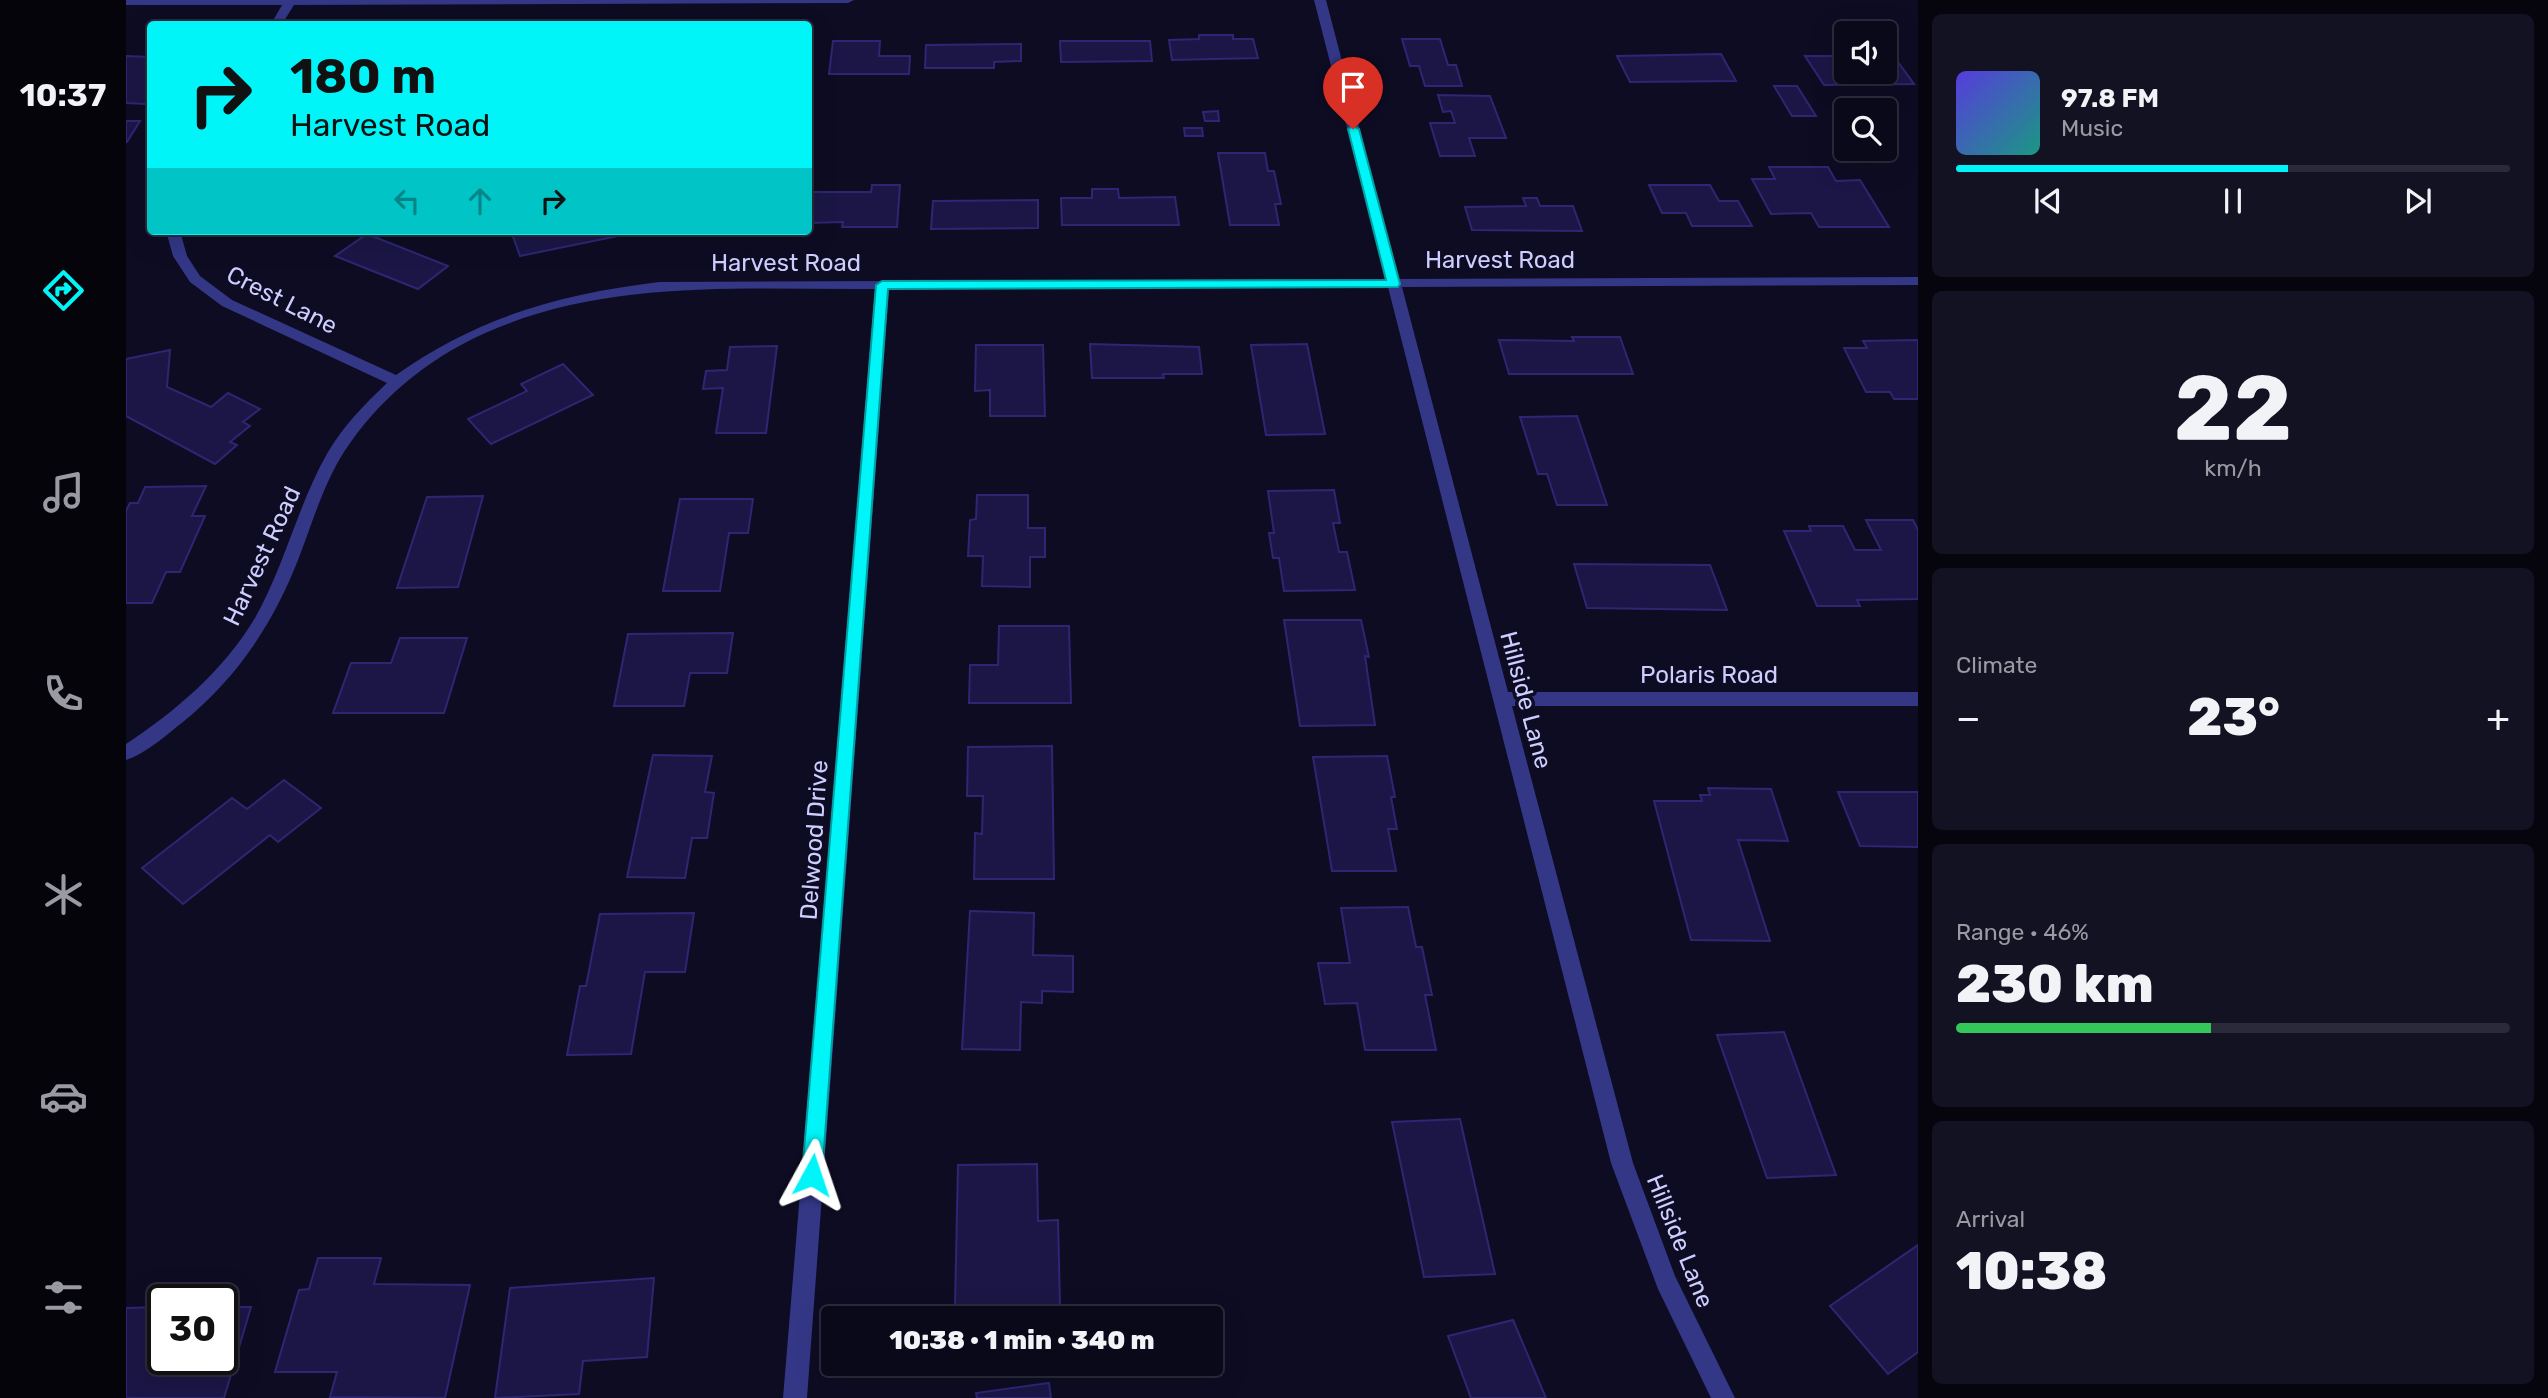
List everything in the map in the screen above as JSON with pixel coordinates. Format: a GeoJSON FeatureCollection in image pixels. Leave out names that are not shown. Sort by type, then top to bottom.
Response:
{"type":"FeatureCollection","features":[{"type":"Feature","properties":{"kind":"street"},"geometry":{"type":"LineString","coordinates":[[126,2],[848,0]]}},
{"type":"Feature","properties":{"kind":"street","name":"Hillside Lane"},"geometry":{"type":"LineString","coordinates":[[1320,0],[1622,1163],[1666,1281],[1723,1398]]}},
{"type":"Feature","properties":{"kind":"street"},"geometry":{"type":"LineString","coordinates":[[279,21],[291,1]]}},
{"type":"Feature","properties":{"kind":"street","name":"Crest Lane"},"geometry":{"type":"LineString","coordinates":[[174,235],[180,256],[195,279],[226,303],[398,382]]}},
{"type":"Feature","properties":{"kind":"street","name":"Harvest Road"},"geometry":{"type":"LineString","coordinates":[[126,753],[157,734],[230,668],[262,620],[337,451],[362,416],[398,382],[442,350],[485,328],[572,298],[659,286],[1918,281]]}},
{"type":"Feature","properties":{"kind":"street","name":"Delwood Drive"},"geometry":{"type":"LineString","coordinates":[[795,1398],[882,285]]}},
{"type":"Feature","properties":{"kind":"street","name":"Polaris Road"},"geometry":{"type":"LineString","coordinates":[[1501,699],[1918,699]]}},
{"type":"Feature","properties":{"kind":"building"},"geometry":{"type":"Polygon","coordinates":[[[1199,35],[1233,35],[1233,39],[1253,39],[1258,58],[1172,60],[1169,40],[1199,39],[1199,35]]]}},
{"type":"Feature","properties":{"kind":"building"},"geometry":{"type":"Polygon","coordinates":[[[1402,39],[1440,39],[1448,65],[1456,65],[1462,86],[1425,86],[1419,66],[1410,66],[1402,39]]]}},
{"type":"Feature","properties":{"kind":"building"},"geometry":{"type":"Polygon","coordinates":[[[833,41],[880,41],[879,56],[910,56],[909,74],[829,74],[833,41]]]}},
{"type":"Feature","properties":{"kind":"building"},"geometry":{"type":"Polygon","coordinates":[[[1060,41],[1150,41],[1152,61],[1061,62],[1060,41]]]}},
{"type":"Feature","properties":{"kind":"building"},"geometry":{"type":"Polygon","coordinates":[[[1021,44],[1021,61],[994,62],[994,68],[925,68],[926,45],[1021,44]]]}},
{"type":"Feature","properties":{"kind":"building"},"geometry":{"type":"Polygon","coordinates":[[[1721,54],[1736,81],[1630,82],[1617,56],[1721,54]]]}},
{"type":"Feature","properties":{"kind":"building"},"geometry":{"type":"Polygon","coordinates":[[[126,56],[147,57],[147,101],[145,104],[126,103],[126,56]]]}},
{"type":"Feature","properties":{"kind":"building"},"geometry":{"type":"Polygon","coordinates":[[[1805,56],[1834,56],[1834,84],[1897,84],[1898,62],[1914,84],[1824,85],[1805,56]]]}},
{"type":"Feature","properties":{"kind":"building"},"geometry":{"type":"Polygon","coordinates":[[[1774,86],[1797,86],[1816,116],[1792,116],[1774,86]]]}},
{"type":"Feature","properties":{"kind":"building"},"geometry":{"type":"Polygon","coordinates":[[[1438,95],[1490,96],[1506,138],[1469,138],[1475,156],[1440,156],[1430,123],[1455,123],[1451,111],[1443,112],[1438,95]]]}},
{"type":"Feature","properties":{"kind":"building"},"geometry":{"type":"Polygon","coordinates":[[[1218,111],[1219,121],[1205,121],[1203,112],[1218,111]]]}},
{"type":"Feature","properties":{"kind":"building"},"geometry":{"type":"Polygon","coordinates":[[[126,121],[140,121],[127,142],[126,142],[126,121]]]}},
{"type":"Feature","properties":{"kind":"building"},"geometry":{"type":"Polygon","coordinates":[[[1184,128],[1202,128],[1203,136],[1185,136],[1184,128]]]}},
{"type":"Feature","properties":{"kind":"building"},"geometry":{"type":"Polygon","coordinates":[[[1218,153],[1265,153],[1268,171],[1274,171],[1281,204],[1275,204],[1279,225],[1230,225],[1218,153]]]}},
{"type":"Feature","properties":{"kind":"building"},"geometry":{"type":"Polygon","coordinates":[[[1769,167],[1828,167],[1836,181],[1860,180],[1889,227],[1819,227],[1811,213],[1771,214],[1752,179],[1775,179],[1769,167]]]}},
{"type":"Feature","properties":{"kind":"building"},"geometry":{"type":"Polygon","coordinates":[[[872,185],[900,185],[897,227],[842,227],[843,222],[812,223],[812,192],[871,192],[872,185]]]}},
{"type":"Feature","properties":{"kind":"building"},"geometry":{"type":"Polygon","coordinates":[[[1649,185],[1710,185],[1719,201],[1738,201],[1752,226],[1692,226],[1686,213],[1662,213],[1649,185]]]}},
{"type":"Feature","properties":{"kind":"building"},"geometry":{"type":"Polygon","coordinates":[[[1092,189],[1118,189],[1119,198],[1175,197],[1179,225],[1062,225],[1061,198],[1092,198],[1092,189]]]}},
{"type":"Feature","properties":{"kind":"building"},"geometry":{"type":"Polygon","coordinates":[[[1523,198],[1537,198],[1540,206],[1573,206],[1582,231],[1472,230],[1465,207],[1526,206],[1523,198]]]}},
{"type":"Feature","properties":{"kind":"building"},"geometry":{"type":"Polygon","coordinates":[[[1038,200],[1038,228],[931,229],[933,201],[1038,200]]]}},
{"type":"Feature","properties":{"kind":"building"},"geometry":{"type":"Polygon","coordinates":[[[370,235],[448,266],[418,289],[335,256],[370,235]]]}},
{"type":"Feature","properties":{"kind":"building"},"geometry":{"type":"Polygon","coordinates":[[[512,235],[618,236],[520,256],[512,235]]]}},
{"type":"Feature","properties":{"kind":"building"},"geometry":{"type":"Polygon","coordinates":[[[1572,337],[1620,337],[1633,374],[1509,374],[1499,340],[1574,341],[1572,337]]]}},
{"type":"Feature","properties":{"kind":"building"},"geometry":{"type":"Polygon","coordinates":[[[1918,340],[1918,399],[1894,399],[1890,392],[1866,392],[1844,348],[1867,348],[1863,341],[1918,340]]]}},
{"type":"Feature","properties":{"kind":"building"},"geometry":{"type":"Polygon","coordinates":[[[1090,344],[1199,347],[1202,374],[1163,374],[1164,378],[1092,378],[1090,344]]]}},
{"type":"Feature","properties":{"kind":"building"},"geometry":{"type":"Polygon","coordinates":[[[1307,344],[1325,434],[1266,435],[1251,345],[1307,344]]]}},
{"type":"Feature","properties":{"kind":"building"},"geometry":{"type":"Polygon","coordinates":[[[976,345],[1043,345],[1045,416],[990,416],[990,390],[975,391],[976,345]]]}},
{"type":"Feature","properties":{"kind":"building"},"geometry":{"type":"Polygon","coordinates":[[[777,346],[766,433],[716,433],[723,388],[703,389],[706,371],[727,370],[730,347],[777,346]]]}},
{"type":"Feature","properties":{"kind":"building"},"geometry":{"type":"Polygon","coordinates":[[[170,350],[167,387],[211,407],[228,393],[260,409],[243,422],[250,426],[230,442],[237,445],[215,464],[126,416],[126,359],[170,350]]]}},
{"type":"Feature","properties":{"kind":"building"},"geometry":{"type":"Polygon","coordinates":[[[563,364],[593,395],[491,444],[468,419],[527,391],[521,384],[563,364]]]}},
{"type":"Feature","properties":{"kind":"building"},"geometry":{"type":"Polygon","coordinates":[[[1577,416],[1607,505],[1557,505],[1547,474],[1538,474],[1520,417],[1577,416]]]}},
{"type":"Feature","properties":{"kind":"building"},"geometry":{"type":"Polygon","coordinates":[[[206,486],[192,516],[205,516],[180,572],[166,572],[152,603],[126,603],[126,511],[130,503],[138,503],[145,487],[206,486]]]}},
{"type":"Feature","properties":{"kind":"building"},"geometry":{"type":"Polygon","coordinates":[[[1334,490],[1340,523],[1333,523],[1339,552],[1347,552],[1355,590],[1284,591],[1279,558],[1273,558],[1269,533],[1274,533],[1268,491],[1334,490]]]}},
{"type":"Feature","properties":{"kind":"building"},"geometry":{"type":"Polygon","coordinates":[[[977,495],[1028,495],[1028,528],[1045,528],[1045,557],[1030,557],[1030,587],[982,586],[983,556],[968,556],[970,520],[976,519],[977,495]]]}},
{"type":"Feature","properties":{"kind":"building"},"geometry":{"type":"Polygon","coordinates":[[[483,496],[458,587],[397,588],[427,497],[483,496]]]}},
{"type":"Feature","properties":{"kind":"building"},"geometry":{"type":"Polygon","coordinates":[[[680,499],[753,499],[748,533],[729,533],[720,591],[663,591],[680,499]]]}},
{"type":"Feature","properties":{"kind":"building"},"geometry":{"type":"Polygon","coordinates":[[[1866,520],[1913,520],[1918,530],[1918,599],[1857,600],[1860,606],[1817,606],[1784,531],[1811,531],[1809,526],[1843,526],[1855,550],[1881,550],[1866,520]]]}},
{"type":"Feature","properties":{"kind":"building"},"geometry":{"type":"Polygon","coordinates":[[[1574,564],[1710,565],[1727,610],[1587,608],[1574,564]]]}},
{"type":"Feature","properties":{"kind":"building"},"geometry":{"type":"Polygon","coordinates":[[[1284,620],[1361,620],[1369,657],[1365,656],[1375,725],[1300,726],[1284,620]]]}},
{"type":"Feature","properties":{"kind":"building"},"geometry":{"type":"Polygon","coordinates":[[[999,626],[1069,626],[1071,703],[969,703],[970,665],[998,665],[999,626]]]}},
{"type":"Feature","properties":{"kind":"building"},"geometry":{"type":"Polygon","coordinates":[[[733,633],[727,673],[690,673],[684,706],[614,706],[628,634],[733,633]]]}},
{"type":"Feature","properties":{"kind":"building"},"geometry":{"type":"Polygon","coordinates":[[[400,638],[467,638],[444,713],[333,713],[351,663],[391,663],[400,638]]]}},
{"type":"Feature","properties":{"kind":"building"},"geometry":{"type":"Polygon","coordinates":[[[1052,746],[1054,879],[974,879],[975,833],[982,834],[983,796],[967,796],[968,747],[1052,746]]]}},
{"type":"Feature","properties":{"kind":"building"},"geometry":{"type":"Polygon","coordinates":[[[653,755],[712,756],[705,792],[714,793],[707,838],[692,838],[685,878],[627,877],[653,755]]]}},
{"type":"Feature","properties":{"kind":"building"},"geometry":{"type":"Polygon","coordinates":[[[1387,756],[1395,797],[1391,797],[1397,829],[1388,829],[1396,871],[1332,871],[1313,757],[1387,756]]]}},
{"type":"Feature","properties":{"kind":"building"},"geometry":{"type":"Polygon","coordinates":[[[284,780],[321,808],[278,842],[270,835],[183,904],[142,868],[232,798],[247,809],[284,780]]]}},
{"type":"Feature","properties":{"kind":"building"},"geometry":{"type":"Polygon","coordinates":[[[1708,788],[1771,789],[1788,841],[1738,840],[1770,941],[1691,940],[1654,801],[1702,801],[1700,795],[1710,795],[1708,788]]]}},
{"type":"Feature","properties":{"kind":"building"},"geometry":{"type":"Polygon","coordinates":[[[1838,792],[1918,792],[1918,847],[1860,846],[1838,792]]]}},
{"type":"Feature","properties":{"kind":"building"},"geometry":{"type":"Polygon","coordinates":[[[1408,907],[1416,947],[1422,947],[1432,995],[1425,995],[1436,1050],[1365,1050],[1357,1003],[1325,1004],[1318,963],[1350,963],[1341,908],[1408,907]]]}},
{"type":"Feature","properties":{"kind":"building"},"geometry":{"type":"Polygon","coordinates":[[[970,911],[1034,913],[1033,955],[1073,956],[1073,992],[1042,991],[1042,1003],[1021,1002],[1020,1050],[962,1049],[970,911]]]}},
{"type":"Feature","properties":{"kind":"building"},"geometry":{"type":"Polygon","coordinates":[[[694,913],[685,972],[645,972],[631,1054],[567,1055],[580,986],[586,986],[600,914],[694,913]]]}},
{"type":"Feature","properties":{"kind":"building"},"geometry":{"type":"Polygon","coordinates":[[[1784,1032],[1836,1175],[1767,1178],[1717,1035],[1784,1032]]]}},
{"type":"Feature","properties":{"kind":"building"},"geometry":{"type":"Polygon","coordinates":[[[1460,1119],[1495,1274],[1424,1277],[1392,1122],[1460,1119]]]}},
{"type":"Feature","properties":{"kind":"building"},"geometry":{"type":"Polygon","coordinates":[[[1037,1164],[1038,1221],[1058,1220],[1060,1306],[955,1306],[958,1165],[1037,1164]]]}},
{"type":"Feature","properties":{"kind":"building"},"geometry":{"type":"Polygon","coordinates":[[[1918,1245],[1918,1352],[1888,1374],[1830,1306],[1918,1245]]]}},
{"type":"Feature","properties":{"kind":"building"},"geometry":{"type":"Polygon","coordinates":[[[318,1258],[381,1258],[374,1284],[470,1285],[445,1398],[330,1397],[337,1372],[275,1372],[299,1290],[309,1289],[318,1258]]]}},
{"type":"Feature","properties":{"kind":"building"},"geometry":{"type":"Polygon","coordinates":[[[654,1278],[647,1357],[583,1361],[579,1394],[495,1398],[510,1288],[654,1278]]]}},
{"type":"Feature","properties":{"kind":"building"},"geometry":{"type":"Polygon","coordinates":[[[147,1307],[147,1375],[231,1375],[224,1398],[126,1398],[126,1308],[147,1307]]]}},
{"type":"Feature","properties":{"kind":"building"},"geometry":{"type":"Polygon","coordinates":[[[238,1307],[251,1307],[238,1351],[238,1307]]]}},
{"type":"Feature","properties":{"kind":"building"},"geometry":{"type":"Polygon","coordinates":[[[1513,1320],[1546,1398],[1471,1398],[1448,1336],[1513,1320]]]}},
{"type":"Feature","properties":{"kind":"building"},"geometry":{"type":"Polygon","coordinates":[[[1049,1383],[1051,1398],[977,1398],[976,1393],[1049,1383]]]}},
{"type":"Feature","properties":{"kind":"route"},"geometry":{"type":"LineString","coordinates":[[812,1175],[882,285],[1394,284],[1353,129]]}}]}
